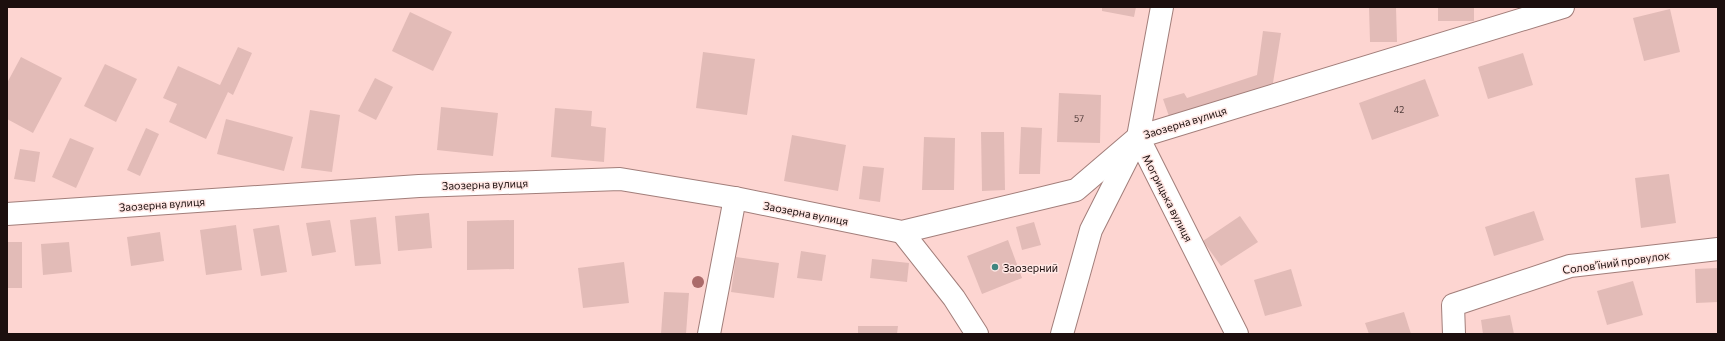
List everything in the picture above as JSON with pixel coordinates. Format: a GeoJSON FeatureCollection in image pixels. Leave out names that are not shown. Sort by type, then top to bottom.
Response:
{"type":"FeatureCollection","features":[{"type":"Feature","properties":{"kind":"street"},"geometry":{"type":"LineString","coordinates":[[1062,334],[1091,230],[1138,137],[1162,7]]}},
{"type":"Feature","properties":{"kind":"street","name":"Заозерна вулиця"},"geometry":{"type":"LineString","coordinates":[[7,214],[419,186],[620,179],[735,198],[902,232],[1076,190],[1138,137],[1563,7]]}},
{"type":"Feature","properties":{"kind":"street","name":"Могрицька вулиця"},"geometry":{"type":"LineString","coordinates":[[1138,137],[1237,334]]}},
{"type":"Feature","properties":{"kind":"street"},"geometry":{"type":"LineString","coordinates":[[709,334],[735,198]]}},
{"type":"Feature","properties":{"kind":"street"},"geometry":{"type":"LineString","coordinates":[[902,232],[954,298],[977,334]]}},
{"type":"Feature","properties":{"kind":"street","name":"Соловʼїний провулок"},"geometry":{"type":"LineString","coordinates":[[1454,334],[1453,305],[1570,266],[1718,249]]}},
{"type":"Feature","properties":{"kind":"building"},"geometry":{"type":"Polygon","coordinates":[[[1102,7],[1136,7],[1134,17],[1102,11],[1102,7]]]}},
{"type":"Feature","properties":{"kind":"building"},"geometry":{"type":"Polygon","coordinates":[[[1369,7],[1396,7],[1397,42],[1370,42],[1369,7]]]}},
{"type":"Feature","properties":{"kind":"building"},"geometry":{"type":"Polygon","coordinates":[[[1438,7],[1474,7],[1474,21],[1438,21],[1438,7]]]}},
{"type":"Feature","properties":{"kind":"building"},"geometry":{"type":"Polygon","coordinates":[[[1670,9],[1680,52],[1644,61],[1633,18],[1670,9]]]}},
{"type":"Feature","properties":{"kind":"building"},"geometry":{"type":"Polygon","coordinates":[[[410,12],[452,32],[433,71],[392,51],[410,12]]]}},
{"type":"Feature","properties":{"kind":"building"},"geometry":{"type":"Polygon","coordinates":[[[1263,31],[1281,33],[1272,89],[1171,122],[1163,99],[1184,93],[1187,98],[1257,75],[1263,31]]]}},
{"type":"Feature","properties":{"kind":"building"},"geometry":{"type":"Polygon","coordinates":[[[238,47],[252,53],[233,95],[228,92],[206,139],[169,122],[177,104],[163,98],[178,66],[220,85],[238,47]]]}},
{"type":"Feature","properties":{"kind":"building"},"geometry":{"type":"Polygon","coordinates":[[[703,52],[755,59],[747,115],[696,108],[703,52]]]}},
{"type":"Feature","properties":{"kind":"building"},"geometry":{"type":"Polygon","coordinates":[[[1523,53],[1533,85],[1488,99],[1478,67],[1523,53]]]}},
{"type":"Feature","properties":{"kind":"building"},"geometry":{"type":"Polygon","coordinates":[[[21,57],[62,78],[33,133],[7,119],[7,83],[21,57]]]}},
{"type":"Feature","properties":{"kind":"building"},"geometry":{"type":"Polygon","coordinates":[[[105,64],[137,79],[116,122],[84,106],[105,64]]]}},
{"type":"Feature","properties":{"kind":"building"},"geometry":{"type":"Polygon","coordinates":[[[375,78],[393,87],[376,120],[358,111],[375,78]]]}},
{"type":"Feature","properties":{"kind":"building"},"geometry":{"type":"Polygon","coordinates":[[[1425,79],[1439,116],[1372,140],[1359,103],[1425,79]]]}},
{"type":"Feature","properties":{"kind":"building"},"geometry":{"type":"Polygon","coordinates":[[[1059,93],[1101,95],[1100,143],[1057,142],[1059,93]]]}},
{"type":"Feature","properties":{"kind":"building"},"geometry":{"type":"Polygon","coordinates":[[[441,107],[498,113],[493,156],[437,150],[441,107]]]}},
{"type":"Feature","properties":{"kind":"building"},"geometry":{"type":"Polygon","coordinates":[[[555,108],[592,111],[591,126],[606,128],[604,162],[551,157],[555,108]]]}},
{"type":"Feature","properties":{"kind":"building"},"geometry":{"type":"Polygon","coordinates":[[[310,110],[340,115],[332,172],[301,168],[310,110]]]}},
{"type":"Feature","properties":{"kind":"building"},"geometry":{"type":"Polygon","coordinates":[[[226,119],[293,137],[284,171],[217,154],[226,119]]]}},
{"type":"Feature","properties":{"kind":"building"},"geometry":{"type":"Polygon","coordinates":[[[1021,127],[1042,128],[1040,174],[1019,174],[1021,127]]]}},
{"type":"Feature","properties":{"kind":"building"},"geometry":{"type":"Polygon","coordinates":[[[146,128],[159,134],[140,176],[127,170],[146,128]]]}},
{"type":"Feature","properties":{"kind":"building"},"geometry":{"type":"Polygon","coordinates":[[[981,132],[1004,132],[1005,190],[982,191],[981,132]]]}},
{"type":"Feature","properties":{"kind":"building"},"geometry":{"type":"Polygon","coordinates":[[[792,135],[846,145],[838,191],[784,181],[792,135]]]}},
{"type":"Feature","properties":{"kind":"building"},"geometry":{"type":"Polygon","coordinates":[[[924,137],[955,138],[954,190],[922,190],[924,137]]]}},
{"type":"Feature","properties":{"kind":"building"},"geometry":{"type":"Polygon","coordinates":[[[70,138],[94,148],[76,188],[52,177],[70,138]]]}},
{"type":"Feature","properties":{"kind":"building"},"geometry":{"type":"Polygon","coordinates":[[[20,149],[40,152],[35,182],[14,179],[20,149]]]}},
{"type":"Feature","properties":{"kind":"building"},"geometry":{"type":"Polygon","coordinates":[[[863,166],[884,168],[880,202],[859,199],[863,166]]]}},
{"type":"Feature","properties":{"kind":"building"},"geometry":{"type":"Polygon","coordinates":[[[1669,174],[1676,223],[1641,228],[1635,178],[1669,174]]]}},
{"type":"Feature","properties":{"kind":"building"},"geometry":{"type":"Polygon","coordinates":[[[1534,211],[1544,240],[1494,256],[1485,227],[1534,211]]]}},
{"type":"Feature","properties":{"kind":"building"},"geometry":{"type":"Polygon","coordinates":[[[429,213],[432,248],[398,251],[395,216],[429,213]]]}},
{"type":"Feature","properties":{"kind":"building"},"geometry":{"type":"Polygon","coordinates":[[[1240,216],[1258,242],[1221,266],[1203,241],[1240,216]]]}},
{"type":"Feature","properties":{"kind":"building"},"geometry":{"type":"Polygon","coordinates":[[[376,217],[381,264],[355,266],[350,220],[376,217]]]}},
{"type":"Feature","properties":{"kind":"building"},"geometry":{"type":"Polygon","coordinates":[[[330,220],[336,252],[312,256],[306,223],[330,220]]]}},
{"type":"Feature","properties":{"kind":"building"},"geometry":{"type":"Polygon","coordinates":[[[514,220],[514,269],[467,270],[467,221],[514,220]]]}},
{"type":"Feature","properties":{"kind":"building"},"geometry":{"type":"Polygon","coordinates":[[[1034,222],[1041,245],[1022,250],[1016,227],[1034,222]]]}},
{"type":"Feature","properties":{"kind":"building"},"geometry":{"type":"Polygon","coordinates":[[[236,225],[242,270],[206,275],[200,230],[236,225]]]}},
{"type":"Feature","properties":{"kind":"building"},"geometry":{"type":"Polygon","coordinates":[[[279,225],[287,272],[261,276],[253,229],[279,225]]]}},
{"type":"Feature","properties":{"kind":"building"},"geometry":{"type":"Polygon","coordinates":[[[160,232],[164,261],[131,266],[127,237],[160,232]]]}},
{"type":"Feature","properties":{"kind":"building","name":"Заозерний"},"geometry":{"type":"Polygon","coordinates":[[[1008,240],[1022,278],[982,294],[967,256],[1008,240]]]}},
{"type":"Feature","properties":{"kind":"building"},"geometry":{"type":"Polygon","coordinates":[[[7,242],[22,242],[22,288],[7,288],[7,242]]]}},
{"type":"Feature","properties":{"kind":"building"},"geometry":{"type":"Polygon","coordinates":[[[69,242],[72,272],[43,275],[41,244],[69,242]]]}},
{"type":"Feature","properties":{"kind":"building"},"geometry":{"type":"Polygon","coordinates":[[[801,251],[826,255],[822,281],[797,278],[801,251]]]}},
{"type":"Feature","properties":{"kind":"building"},"geometry":{"type":"Polygon","coordinates":[[[736,257],[779,263],[774,298],[731,292],[736,257]]]}},
{"type":"Feature","properties":{"kind":"building"},"geometry":{"type":"Polygon","coordinates":[[[872,259],[909,263],[907,282],[870,278],[872,259]]]}},
{"type":"Feature","properties":{"kind":"building"},"geometry":{"type":"Polygon","coordinates":[[[624,262],[629,303],[583,308],[578,268],[624,262]]]}},
{"type":"Feature","properties":{"kind":"building"},"geometry":{"type":"Polygon","coordinates":[[[1718,268],[1718,302],[1696,303],[1695,269],[1718,268]]]}},
{"type":"Feature","properties":{"kind":"building"},"geometry":{"type":"Polygon","coordinates":[[[1291,269],[1302,306],[1265,316],[1254,280],[1291,269]]]}},
{"type":"Feature","properties":{"kind":"building"},"geometry":{"type":"Polygon","coordinates":[[[1633,281],[1643,315],[1607,325],[1597,291],[1633,281]]]}},
{"type":"Feature","properties":{"kind":"building"},"geometry":{"type":"Polygon","coordinates":[[[664,292],[689,293],[686,334],[661,334],[664,292]]]}},
{"type":"Feature","properties":{"kind":"building"},"geometry":{"type":"Polygon","coordinates":[[[1404,312],[1411,334],[1369,334],[1365,323],[1404,312]]]}},
{"type":"Feature","properties":{"kind":"building"},"geometry":{"type":"Polygon","coordinates":[[[1510,315],[1514,334],[1483,334],[1481,320],[1510,315]]]}},
{"type":"Feature","properties":{"kind":"building"},"geometry":{"type":"Polygon","coordinates":[[[858,326],[898,326],[897,334],[858,334],[858,326]]]}},
{"type":"Feature","properties":{"kind":"place","name":"Заозерний"},"geometry":{"type":"Point","coordinates":[995,267]}}]}
